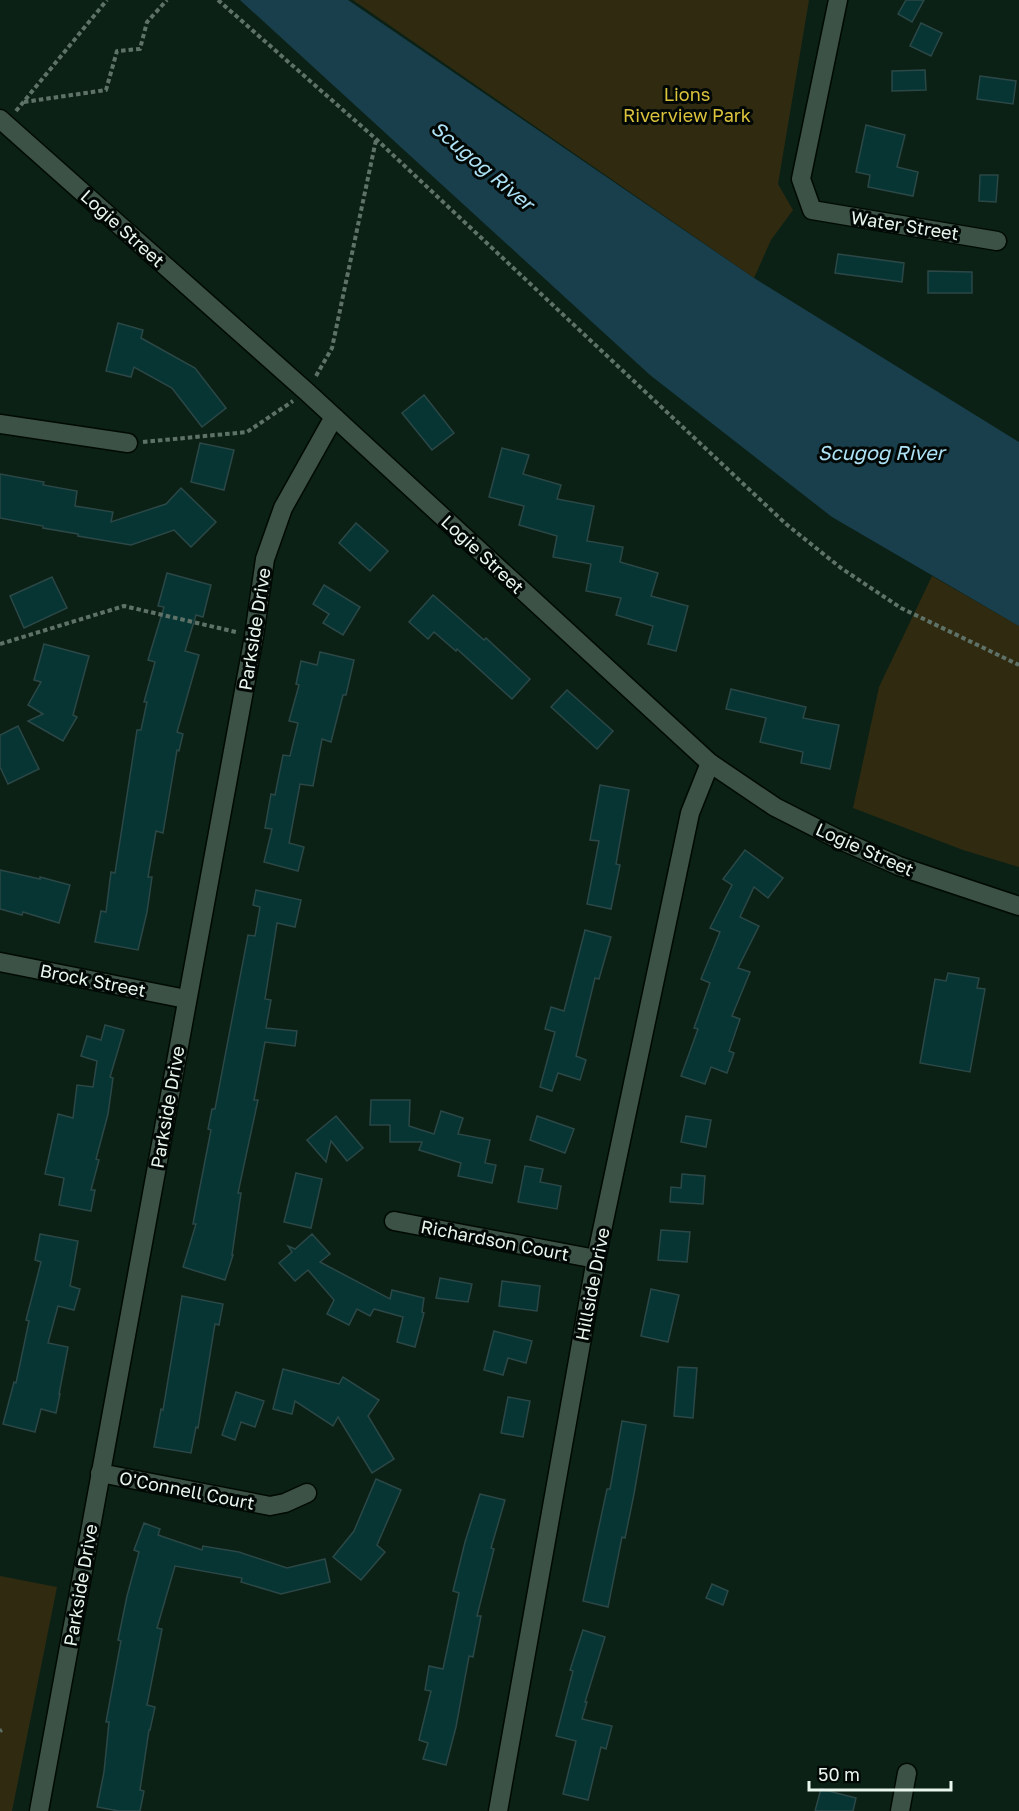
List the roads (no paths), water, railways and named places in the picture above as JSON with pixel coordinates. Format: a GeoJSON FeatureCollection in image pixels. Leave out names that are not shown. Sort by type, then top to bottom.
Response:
{"type":"FeatureCollection","features":[{"type":"Feature","properties":{"kind":"street","name":"Water Street"},"geometry":{"type":"LineString","coordinates":[[838,0],[801,179],[812,210],[998,241]]}},
{"type":"Feature","properties":{"kind":"street","name":"Logie Street"},"geometry":{"type":"LineString","coordinates":[[0,119],[307,392],[710,762],[775,807],[836,838],[899,866],[1019,906]]}},
{"type":"Feature","properties":{"kind":"street","name":"Parkside Drive"},"geometry":{"type":"LineString","coordinates":[[39,1811],[254,636],[265,559],[283,508],[334,417]]}},
{"type":"Feature","properties":{"kind":"street"},"geometry":{"type":"LineString","coordinates":[[0,424],[128,443]]}},
{"type":"Feature","properties":{"kind":"street","name":"Hillside Drive"},"geometry":{"type":"LineString","coordinates":[[498,1811],[596,1259],[690,813],[710,762]]}},
{"type":"Feature","properties":{"kind":"street","name":"Brock Street"},"geometry":{"type":"LineString","coordinates":[[0,962],[186,999]]}},
{"type":"Feature","properties":{"kind":"street","name":"Richardson Court"},"geometry":{"type":"LineString","coordinates":[[394,1221],[596,1259]]}},
{"type":"Feature","properties":{"kind":"street","name":"O'Connell Court"},"geometry":{"type":"LineString","coordinates":[[100,1473],[270,1506],[285,1503],[307,1492]]}},
{"type":"Feature","properties":{"kind":"street"},"geometry":{"type":"LineString","coordinates":[[900,1811],[907,1773]]}},
{"type":"Feature","properties":{"kind":"water","name":"Scugog River"},"geometry":{"type":"Polygon","coordinates":[[[240,0],[348,0],[754,278],[1019,442],[1019,626],[832,517],[650,375],[240,0]]]}},
{"type":"Feature","properties":{"kind":"park label","name":"Lions Riverview Park"},"geometry":{"type":"Point","coordinates":[687,104]}}]}
